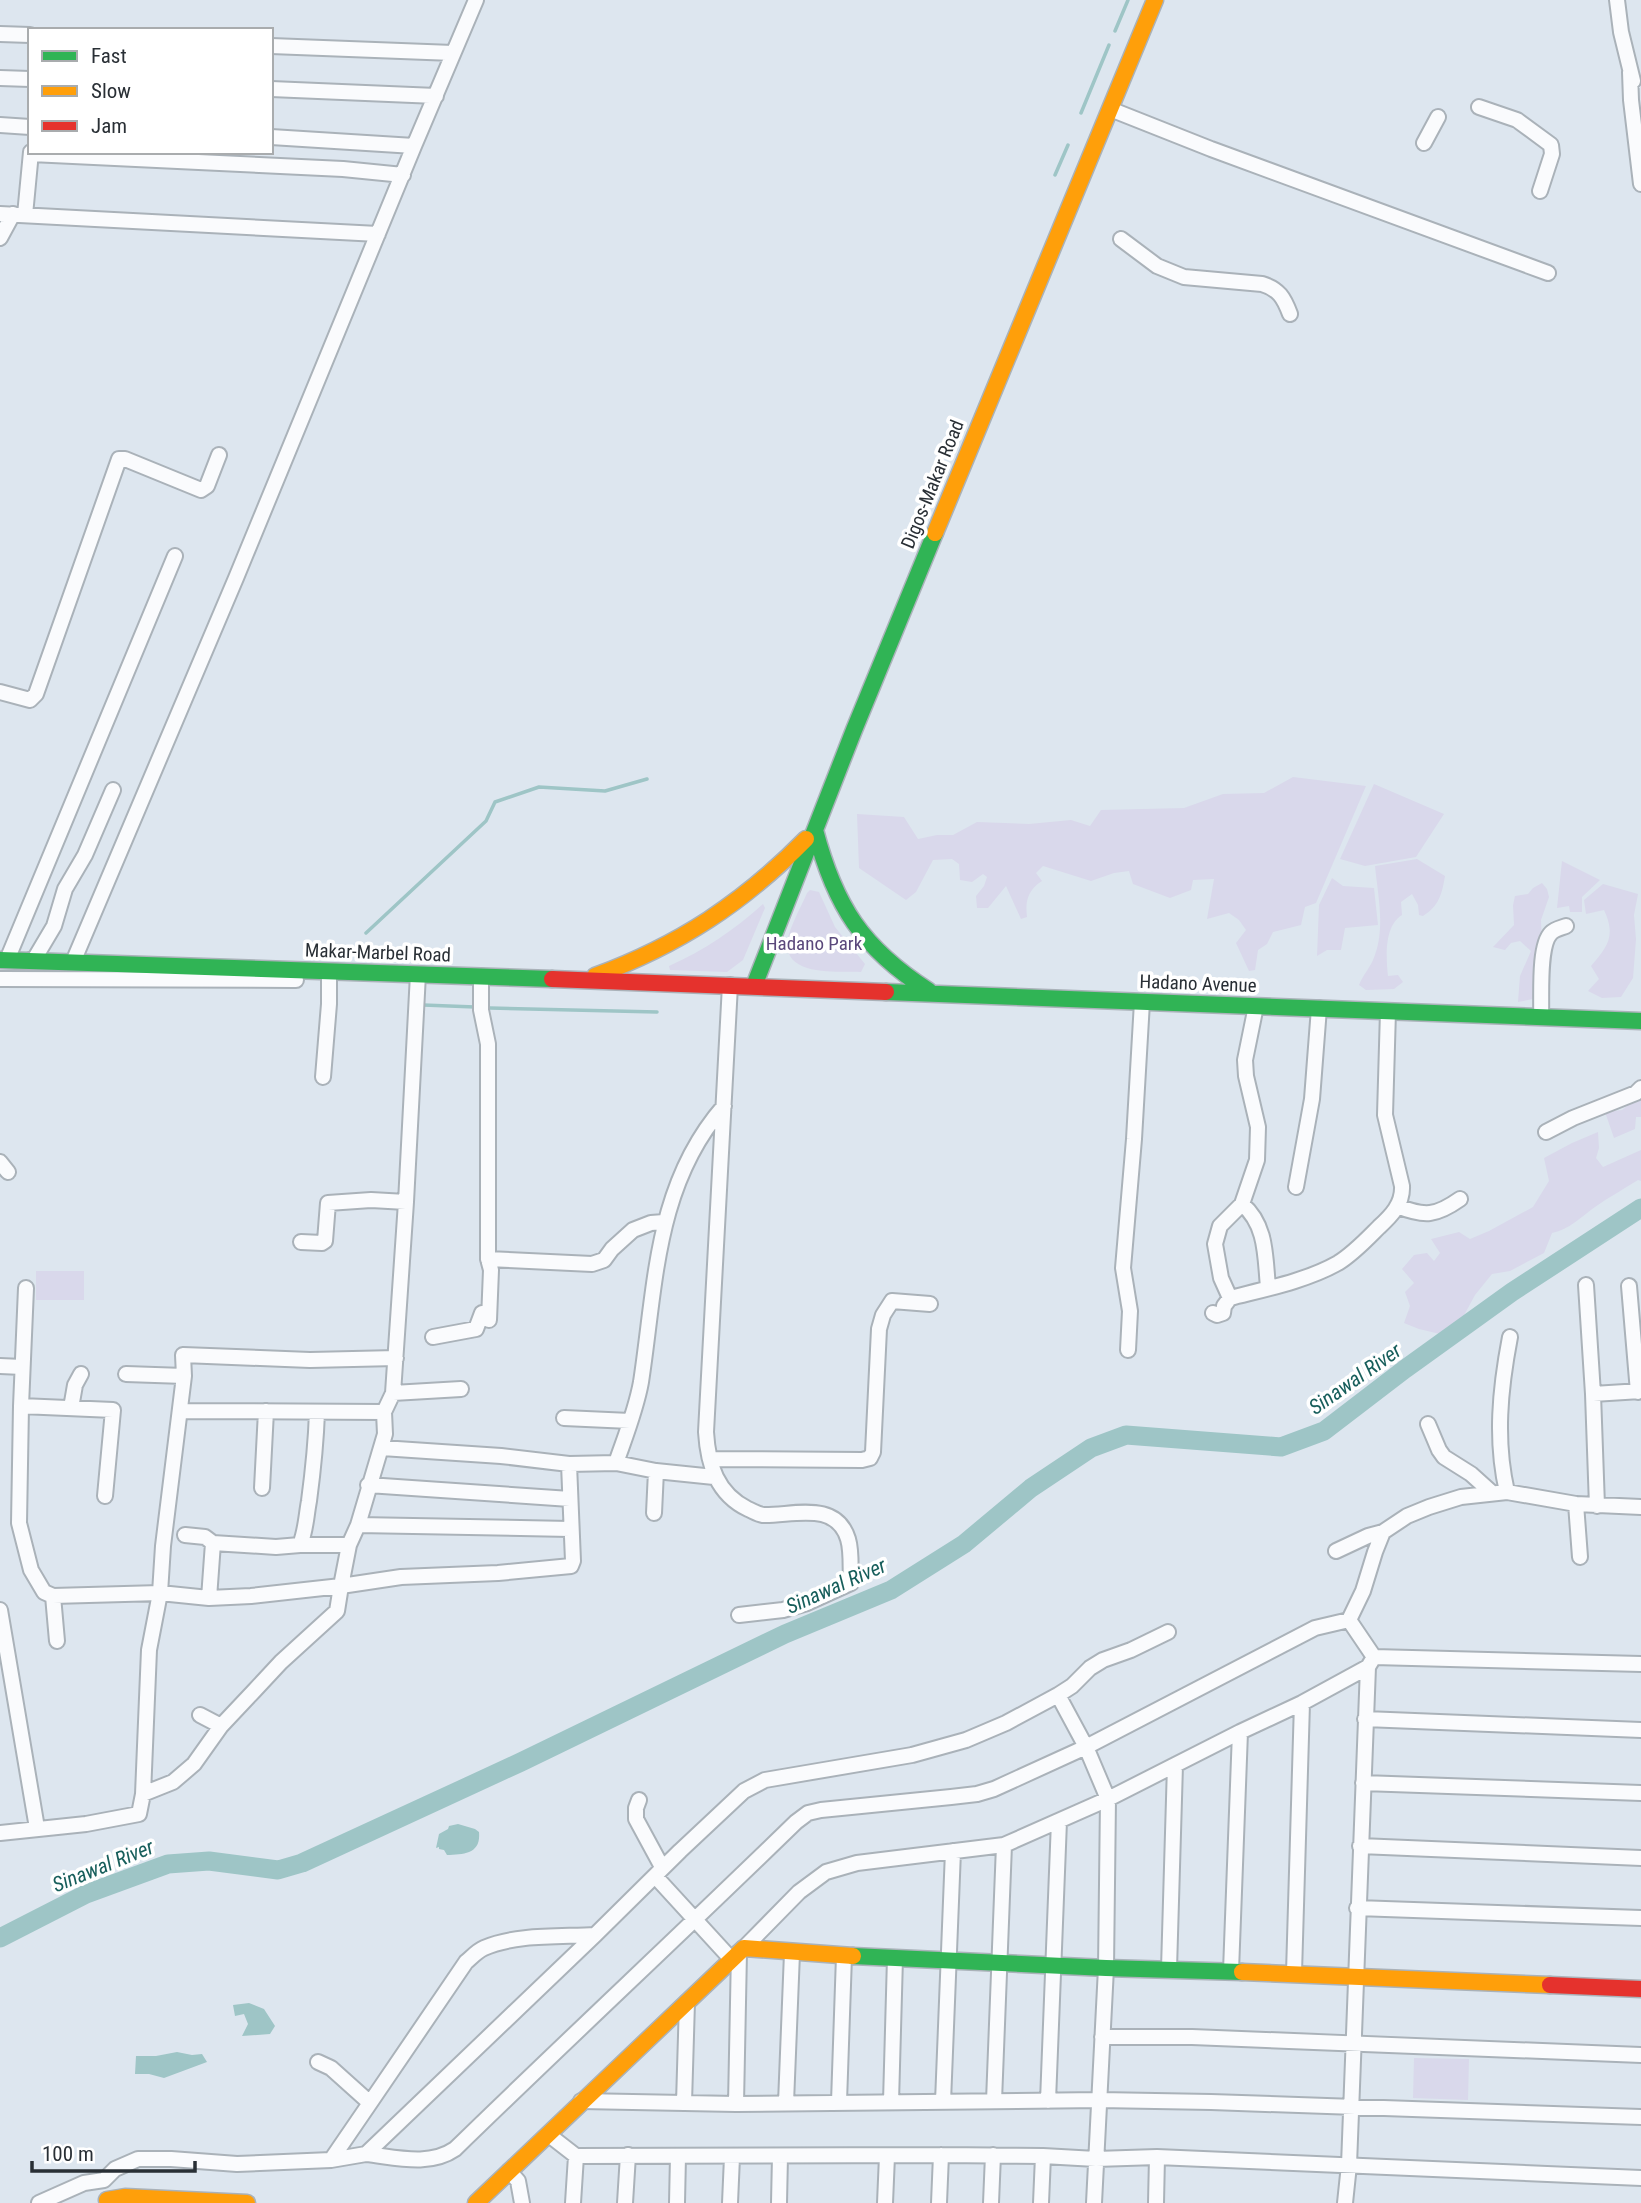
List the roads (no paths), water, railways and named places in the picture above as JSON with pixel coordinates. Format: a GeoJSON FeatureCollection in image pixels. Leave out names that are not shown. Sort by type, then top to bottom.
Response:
{"type":"FeatureCollection","features":[{"type":"Feature","properties":{"kind":"main road","name":"Digos-Makar Road"},"geometry":{"type":"LineString","coordinates":[[754,986],[854,730],[1155,0]]}},
{"type":"Feature","properties":{"kind":"main road"},"geometry":{"type":"LineString","coordinates":[[582,980],[648,955],[709,922],[765,880],[815,830],[829,880],[854,925],[870,946],[889,964],[932,993]]}},
{"type":"Feature","properties":{"kind":"main road","name":"Makar-Marbel Road"},"geometry":{"type":"LineString","coordinates":[[4,960],[329,975],[418,974],[754,986]]}},
{"type":"Feature","properties":{"kind":"main road","name":"Hadano Avenue"},"geometry":{"type":"LineString","coordinates":[[754,986],[1640,1019]]}},
{"type":"Feature","properties":{"kind":"main road"},"geometry":{"type":"LineString","coordinates":[[476,2203],[738,1953],[1294,1973],[1641,1989]]}},
{"type":"Feature","properties":{"kind":"main road"},"geometry":{"type":"LineString","coordinates":[[108,2201],[125,2197],[155,2201],[247,2203]]}},
{"type":"Feature","properties":{"kind":"street"},"geometry":{"type":"LineString","coordinates":[[73,962],[477,0]]}},
{"type":"Feature","properties":{"kind":"street"},"geometry":{"type":"LineString","coordinates":[[1617,0],[1630,72],[1641,104]]}},
{"type":"Feature","properties":{"kind":"street"},"geometry":{"type":"LineString","coordinates":[[0,34],[28,35]]}},
{"type":"Feature","properties":{"kind":"street"},"geometry":{"type":"LineString","coordinates":[[273,46],[453,53]]}},
{"type":"Feature","properties":{"kind":"street"},"geometry":{"type":"LineString","coordinates":[[1630,72],[1641,184]]}},
{"type":"Feature","properties":{"kind":"street"},"geometry":{"type":"LineString","coordinates":[[0,78],[28,79]]}},
{"type":"Feature","properties":{"kind":"street"},"geometry":{"type":"LineString","coordinates":[[273,89],[436,96]]}},
{"type":"Feature","properties":{"kind":"street"},"geometry":{"type":"LineString","coordinates":[[1479,107],[1517,120],[1552,145],[1552,154],[1539,191]]}},
{"type":"Feature","properties":{"kind":"street"},"geometry":{"type":"LineString","coordinates":[[1110,109],[1548,273]]}},
{"type":"Feature","properties":{"kind":"street"},"geometry":{"type":"LineString","coordinates":[[1424,144],[1438,117]]}},
{"type":"Feature","properties":{"kind":"street"},"geometry":{"type":"LineString","coordinates":[[0,125],[28,127]]}},
{"type":"Feature","properties":{"kind":"street"},"geometry":{"type":"LineString","coordinates":[[273,137],[414,146]]}},
{"type":"Feature","properties":{"kind":"street"},"geometry":{"type":"LineString","coordinates":[[0,238],[13,214],[31,154]]}},
{"type":"Feature","properties":{"kind":"street"},"geometry":{"type":"LineString","coordinates":[[50,154],[343,169],[403,175]]}},
{"type":"Feature","properties":{"kind":"street"},"geometry":{"type":"LineString","coordinates":[[13,214],[378,234]]}},
{"type":"Feature","properties":{"kind":"street"},"geometry":{"type":"LineString","coordinates":[[1121,239],[1157,266],[1184,277],[1272,287],[1285,301],[1290,314]]}},
{"type":"Feature","properties":{"kind":"street"},"geometry":{"type":"LineString","coordinates":[[0,692],[30,700],[36,694],[119,458],[201,490],[207,486],[219,455]]}},
{"type":"Feature","properties":{"kind":"street"},"geometry":{"type":"LineString","coordinates":[[4,960],[175,556]]}},
{"type":"Feature","properties":{"kind":"street"},"geometry":{"type":"LineString","coordinates":[[28,961],[35,958],[54,926],[65,889],[85,855],[113,790]]}},
{"type":"Feature","properties":{"kind":"street"},"geometry":{"type":"LineString","coordinates":[[1541,1017],[1546,940],[1552,932],[1566,926]]}},
{"type":"Feature","properties":{"kind":"street"},"geometry":{"type":"LineString","coordinates":[[143,1794],[166,1785],[194,1764],[221,1726],[281,1662],[337,1611],[349,1545],[382,1448],[385,1434],[384,1412],[393,1393],[418,974]]}},
{"type":"Feature","properties":{"kind":"street"},"geometry":{"type":"LineString","coordinates":[[0,979],[329,975],[323,1077]]}},
{"type":"Feature","properties":{"kind":"street"},"geometry":{"type":"LineString","coordinates":[[433,1337],[476,1329],[482,1313],[489,1320],[491,1270],[488,1259],[488,1044],[481,1010],[481,976]]}},
{"type":"Feature","properties":{"kind":"street"},"geometry":{"type":"LineString","coordinates":[[730,985],[706,1433],[710,1459],[714,1477],[727,1495],[760,1515],[824,1513],[839,1522],[849,1540],[851,1583],[807,1603],[783,1610],[739,1615]]}},
{"type":"Feature","properties":{"kind":"street"},"geometry":{"type":"LineString","coordinates":[[1128,1350],[1130,1311],[1123,1268],[1142,1002]]}},
{"type":"Feature","properties":{"kind":"street"},"geometry":{"type":"LineString","coordinates":[[1230,1298],[1221,1278],[1215,1244],[1220,1226],[1242,1204],[1259,1146],[1245,1060],[1256,1006]]}},
{"type":"Feature","properties":{"kind":"street"},"geometry":{"type":"LineString","coordinates":[[1296,1187],[1312,1099],[1319,1009]]}},
{"type":"Feature","properties":{"kind":"street"},"geometry":{"type":"LineString","coordinates":[[1213,1313],[1223,1313],[1230,1298],[1307,1277],[1338,1263],[1363,1243],[1397,1206],[1402,1186],[1385,1115],[1388,1011]]}},
{"type":"Feature","properties":{"kind":"street"},"geometry":{"type":"LineString","coordinates":[[1546,1132],[1573,1118],[1636,1093],[1641,1088]]}},
{"type":"Feature","properties":{"kind":"street"},"geometry":{"type":"LineString","coordinates":[[616,1463],[640,1384],[654,1273],[664,1222],[695,1145],[724,1105]]}},
{"type":"Feature","properties":{"kind":"street"},"geometry":{"type":"LineString","coordinates":[[1397,1206],[1418,1214],[1432,1214],[1460,1199]]}},
{"type":"Feature","properties":{"kind":"street"},"geometry":{"type":"LineString","coordinates":[[301,1242],[326,1241],[328,1203],[371,1200],[406,1202]]}},
{"type":"Feature","properties":{"kind":"street"},"geometry":{"type":"LineString","coordinates":[[1242,1204],[1253,1215],[1260,1228],[1268,1287]]}},
{"type":"Feature","properties":{"kind":"street"},"geometry":{"type":"LineString","coordinates":[[488,1259],[592,1264],[604,1260],[633,1230],[651,1223],[664,1222]]}},
{"type":"Feature","properties":{"kind":"street"},"geometry":{"type":"LineString","coordinates":[[1586,1285],[1597,1506]]}},
{"type":"Feature","properties":{"kind":"street"},"geometry":{"type":"LineString","coordinates":[[1592,1394],[1640,1391],[1629,1286]]}},
{"type":"Feature","properties":{"kind":"street"},"geometry":{"type":"LineString","coordinates":[[26,1288],[19,1523],[31,1570],[44,1592],[53,1596],[160,1593],[209,1598],[251,1596],[401,1577],[569,1567],[573,1561],[569,1464]]}},
{"type":"Feature","properties":{"kind":"street"},"geometry":{"type":"LineString","coordinates":[[710,1459],[870,1458],[873,1452],[881,1321],[892,1301],[930,1304]]}},
{"type":"Feature","properties":{"kind":"street"},"geometry":{"type":"LineString","coordinates":[[1507,1492],[1500,1449],[1500,1418],[1501,1387],[1510,1337]]}},
{"type":"Feature","properties":{"kind":"street"},"geometry":{"type":"LineString","coordinates":[[0,1833],[86,1824],[139,1814],[143,1794],[149,1650],[160,1593],[163,1546],[184,1376],[183,1355],[310,1360],[397,1358]]}},
{"type":"Feature","properties":{"kind":"street"},"geometry":{"type":"LineString","coordinates":[[0,1366],[22,1367]]}},
{"type":"Feature","properties":{"kind":"street"},"geometry":{"type":"LineString","coordinates":[[71,1408],[75,1385],[81,1374]]}},
{"type":"Feature","properties":{"kind":"street"},"geometry":{"type":"LineString","coordinates":[[126,1374],[184,1376]]}},
{"type":"Feature","properties":{"kind":"street"},"geometry":{"type":"LineString","coordinates":[[393,1393],[461,1389]]}},
{"type":"Feature","properties":{"kind":"street"},"geometry":{"type":"LineString","coordinates":[[21,1406],[113,1410],[105,1496]]}},
{"type":"Feature","properties":{"kind":"street"},"geometry":{"type":"LineString","coordinates":[[262,1488],[266,1410]]}},
{"type":"Feature","properties":{"kind":"street"},"geometry":{"type":"LineString","coordinates":[[180,1411],[384,1412]]}},
{"type":"Feature","properties":{"kind":"street"},"geometry":{"type":"LineString","coordinates":[[300,1545],[307,1527],[317,1412]]}},
{"type":"Feature","properties":{"kind":"street"},"geometry":{"type":"LineString","coordinates":[[564,1418],[630,1421]]}},
{"type":"Feature","properties":{"kind":"street"},"geometry":{"type":"LineString","coordinates":[[1428,1424],[1444,1457],[1471,1474],[1491,1492]]}},
{"type":"Feature","properties":{"kind":"street"},"geometry":{"type":"LineString","coordinates":[[382,1448],[501,1456],[569,1464],[616,1463],[656,1471],[714,1477]]}},
{"type":"Feature","properties":{"kind":"street"},"geometry":{"type":"LineString","coordinates":[[654,1513],[656,1471]]}},
{"type":"Feature","properties":{"kind":"street"},"geometry":{"type":"LineString","coordinates":[[369,1485],[570,1499]]}},
{"type":"Feature","properties":{"kind":"street"},"geometry":{"type":"LineString","coordinates":[[1336,1552],[1368,1536],[1383,1532],[1408,1516],[1429,1507],[1461,1497],[1491,1492],[1507,1492],[1576,1504],[1641,1507]]}},
{"type":"Feature","properties":{"kind":"street"},"geometry":{"type":"LineString","coordinates":[[1576,1504],[1580,1557]]}},
{"type":"Feature","properties":{"kind":"street"},"geometry":{"type":"LineString","coordinates":[[358,1525],[570,1529]]}},
{"type":"Feature","properties":{"kind":"street"},"geometry":{"type":"LineString","coordinates":[[39,2203],[84,2183],[104,2180],[116,2169],[138,2159],[237,2164],[331,2160],[366,2154],[413,2160],[432,2159],[448,2154],[808,1813],[977,1794],[1086,1747],[1315,1628],[1349,1619],[1363,1591],[1383,1532]]}},
{"type":"Feature","properties":{"kind":"street"},"geometry":{"type":"LineString","coordinates":[[186,1535],[205,1537],[213,1543],[276,1547],[349,1545]]}},
{"type":"Feature","properties":{"kind":"street"},"geometry":{"type":"LineString","coordinates":[[209,1598],[213,1543]]}},
{"type":"Feature","properties":{"kind":"street"},"geometry":{"type":"LineString","coordinates":[[53,1596],[57,1641]]}},
{"type":"Feature","properties":{"kind":"street"},"geometry":{"type":"LineString","coordinates":[[0,1610],[3,1651],[37,1828]]}},
{"type":"Feature","properties":{"kind":"street"},"geometry":{"type":"LineString","coordinates":[[1345,2203],[1349,2165],[1366,1719],[1371,1662],[1349,1619]]}},
{"type":"Feature","properties":{"kind":"street"},"geometry":{"type":"LineString","coordinates":[[366,2154],[744,1791],[765,1780],[912,1755],[986,1733],[1058,1695],[1098,1663],[1167,1632]]}},
{"type":"Feature","properties":{"kind":"street"},"geometry":{"type":"LineString","coordinates":[[736,2104],[738,1953],[799,1892],[825,1872],[857,1863],[1004,1845],[1108,1799],[1240,1731],[1302,1703],[1371,1662],[1641,1664]]}},
{"type":"Feature","properties":{"kind":"street"},"geometry":{"type":"LineString","coordinates":[[1058,1695],[1086,1747],[1108,1799],[1106,1968],[1094,2203]]}},
{"type":"Feature","properties":{"kind":"street"},"geometry":{"type":"LineString","coordinates":[[1294,1973],[1302,1703]]}},
{"type":"Feature","properties":{"kind":"street"},"geometry":{"type":"LineString","coordinates":[[200,1715],[221,1726]]}},
{"type":"Feature","properties":{"kind":"street"},"geometry":{"type":"LineString","coordinates":[[1366,1719],[1641,1730]]}},
{"type":"Feature","properties":{"kind":"street"},"geometry":{"type":"LineString","coordinates":[[1231,1971],[1240,1731]]}},
{"type":"Feature","properties":{"kind":"street"},"geometry":{"type":"LineString","coordinates":[[1169,1969],[1175,1765]]}},
{"type":"Feature","properties":{"kind":"street"},"geometry":{"type":"LineString","coordinates":[[1363,1783],[1641,1793]]}},
{"type":"Feature","properties":{"kind":"street"},"geometry":{"type":"LineString","coordinates":[[639,1800],[636,1819],[659,1872],[695,1920],[738,1953]]}},
{"type":"Feature","properties":{"kind":"street"},"geometry":{"type":"LineString","coordinates":[[1048,2101],[1059,1821]]}},
{"type":"Feature","properties":{"kind":"street"},"geometry":{"type":"LineString","coordinates":[[995,2101],[1004,1845]]}},
{"type":"Feature","properties":{"kind":"street"},"geometry":{"type":"LineString","coordinates":[[1360,1846],[1641,1858]]}},
{"type":"Feature","properties":{"kind":"street"},"geometry":{"type":"LineString","coordinates":[[943,2102],[953,1852]]}},
{"type":"Feature","properties":{"kind":"street"},"geometry":{"type":"LineString","coordinates":[[1357,1908],[1641,1919]]}},
{"type":"Feature","properties":{"kind":"street"},"geometry":{"type":"LineString","coordinates":[[331,2160],[466,1962],[481,1949],[500,1942],[522,1939],[595,1935]]}},
{"type":"Feature","properties":{"kind":"street"},"geometry":{"type":"LineString","coordinates":[[786,2103],[792,1953]]}},
{"type":"Feature","properties":{"kind":"street"},"geometry":{"type":"LineString","coordinates":[[839,2102],[844,1956]]}},
{"type":"Feature","properties":{"kind":"street"},"geometry":{"type":"LineString","coordinates":[[891,2102],[895,1958]]}},
{"type":"Feature","properties":{"kind":"street"},"geometry":{"type":"LineString","coordinates":[[684,2103],[687,2002]]}},
{"type":"Feature","properties":{"kind":"street"},"geometry":{"type":"LineString","coordinates":[[1102,2037],[1192,2037],[1641,2056]]}},
{"type":"Feature","properties":{"kind":"street"},"geometry":{"type":"LineString","coordinates":[[318,2062],[331,2068],[370,2103]]}},
{"type":"Feature","properties":{"kind":"street"},"geometry":{"type":"LineString","coordinates":[[581,2101],[736,2104],[1100,2100],[1641,2117]]}},
{"type":"Feature","properties":{"kind":"street"},"geometry":{"type":"LineString","coordinates":[[549,2135],[576,2156],[993,2155],[1096,2159],[1157,2157],[1641,2178]]}},
{"type":"Feature","properties":{"kind":"street"},"geometry":{"type":"LineString","coordinates":[[625,2203],[628,2155]]}},
{"type":"Feature","properties":{"kind":"street"},"geometry":{"type":"LineString","coordinates":[[939,2203],[941,2155]]}},
{"type":"Feature","properties":{"kind":"street"},"geometry":{"type":"LineString","coordinates":[[991,2203],[993,2155]]}},
{"type":"Feature","properties":{"kind":"street"},"geometry":{"type":"LineString","coordinates":[[573,2203],[576,2156]]}},
{"type":"Feature","properties":{"kind":"street"},"geometry":{"type":"LineString","coordinates":[[677,2203],[678,2156]]}},
{"type":"Feature","properties":{"kind":"street"},"geometry":{"type":"LineString","coordinates":[[779,2203],[780,2156]]}},
{"type":"Feature","properties":{"kind":"street"},"geometry":{"type":"LineString","coordinates":[[885,2203],[887,2156]]}},
{"type":"Feature","properties":{"kind":"street"},"geometry":{"type":"LineString","coordinates":[[1041,2203],[1042,2156]]}},
{"type":"Feature","properties":{"kind":"street"},"geometry":{"type":"LineString","coordinates":[[730,2203],[732,2157]]}},
{"type":"Feature","properties":{"kind":"street"},"geometry":{"type":"LineString","coordinates":[[1156,2203],[1157,2157]]}},
{"type":"Feature","properties":{"kind":"street"},"geometry":{"type":"LineString","coordinates":[[509,2171],[518,2181],[522,2203]]}},
{"type":"Feature","properties":{"kind":"street"},"geometry":{"type":"LineString","coordinates":[[104,2180],[108,2201]]}},
{"type":"Feature","properties":{"kind":"waterway"},"geometry":{"type":"LineString","coordinates":[[1115,31],[1128,0]]}},
{"type":"Feature","properties":{"kind":"waterway"},"geometry":{"type":"LineString","coordinates":[[1081,113],[1109,45]]}},
{"type":"Feature","properties":{"kind":"waterway"},"geometry":{"type":"LineString","coordinates":[[1055,175],[1068,145]]}},
{"type":"Feature","properties":{"kind":"waterway"},"geometry":{"type":"LineString","coordinates":[[366,933],[486,821],[495,802],[539,787],[605,791],[647,779]]}},
{"type":"Feature","properties":{"kind":"waterway"},"geometry":{"type":"LineString","coordinates":[[423,1005],[475,1007]]}},
{"type":"Feature","properties":{"kind":"waterway"},"geometry":{"type":"LineString","coordinates":[[490,1008],[657,1012]]}},
{"type":"Feature","properties":{"kind":"waterway","name":"Sinawal River"},"geometry":{"type":"LineString","coordinates":[[0,1938],[86,1894],[168,1864],[209,1861],[278,1870],[302,1863],[521,1762],[785,1634],[891,1590],[964,1544],[1031,1488],[1091,1448],[1126,1435],[1281,1447],[1324,1431],[1512,1292],[1641,1208]]}},
{"type":"Feature","properties":{"kind":"park label","name":"Hadano Park"},"geometry":{"type":"Point","coordinates":[814,943]}}]}
